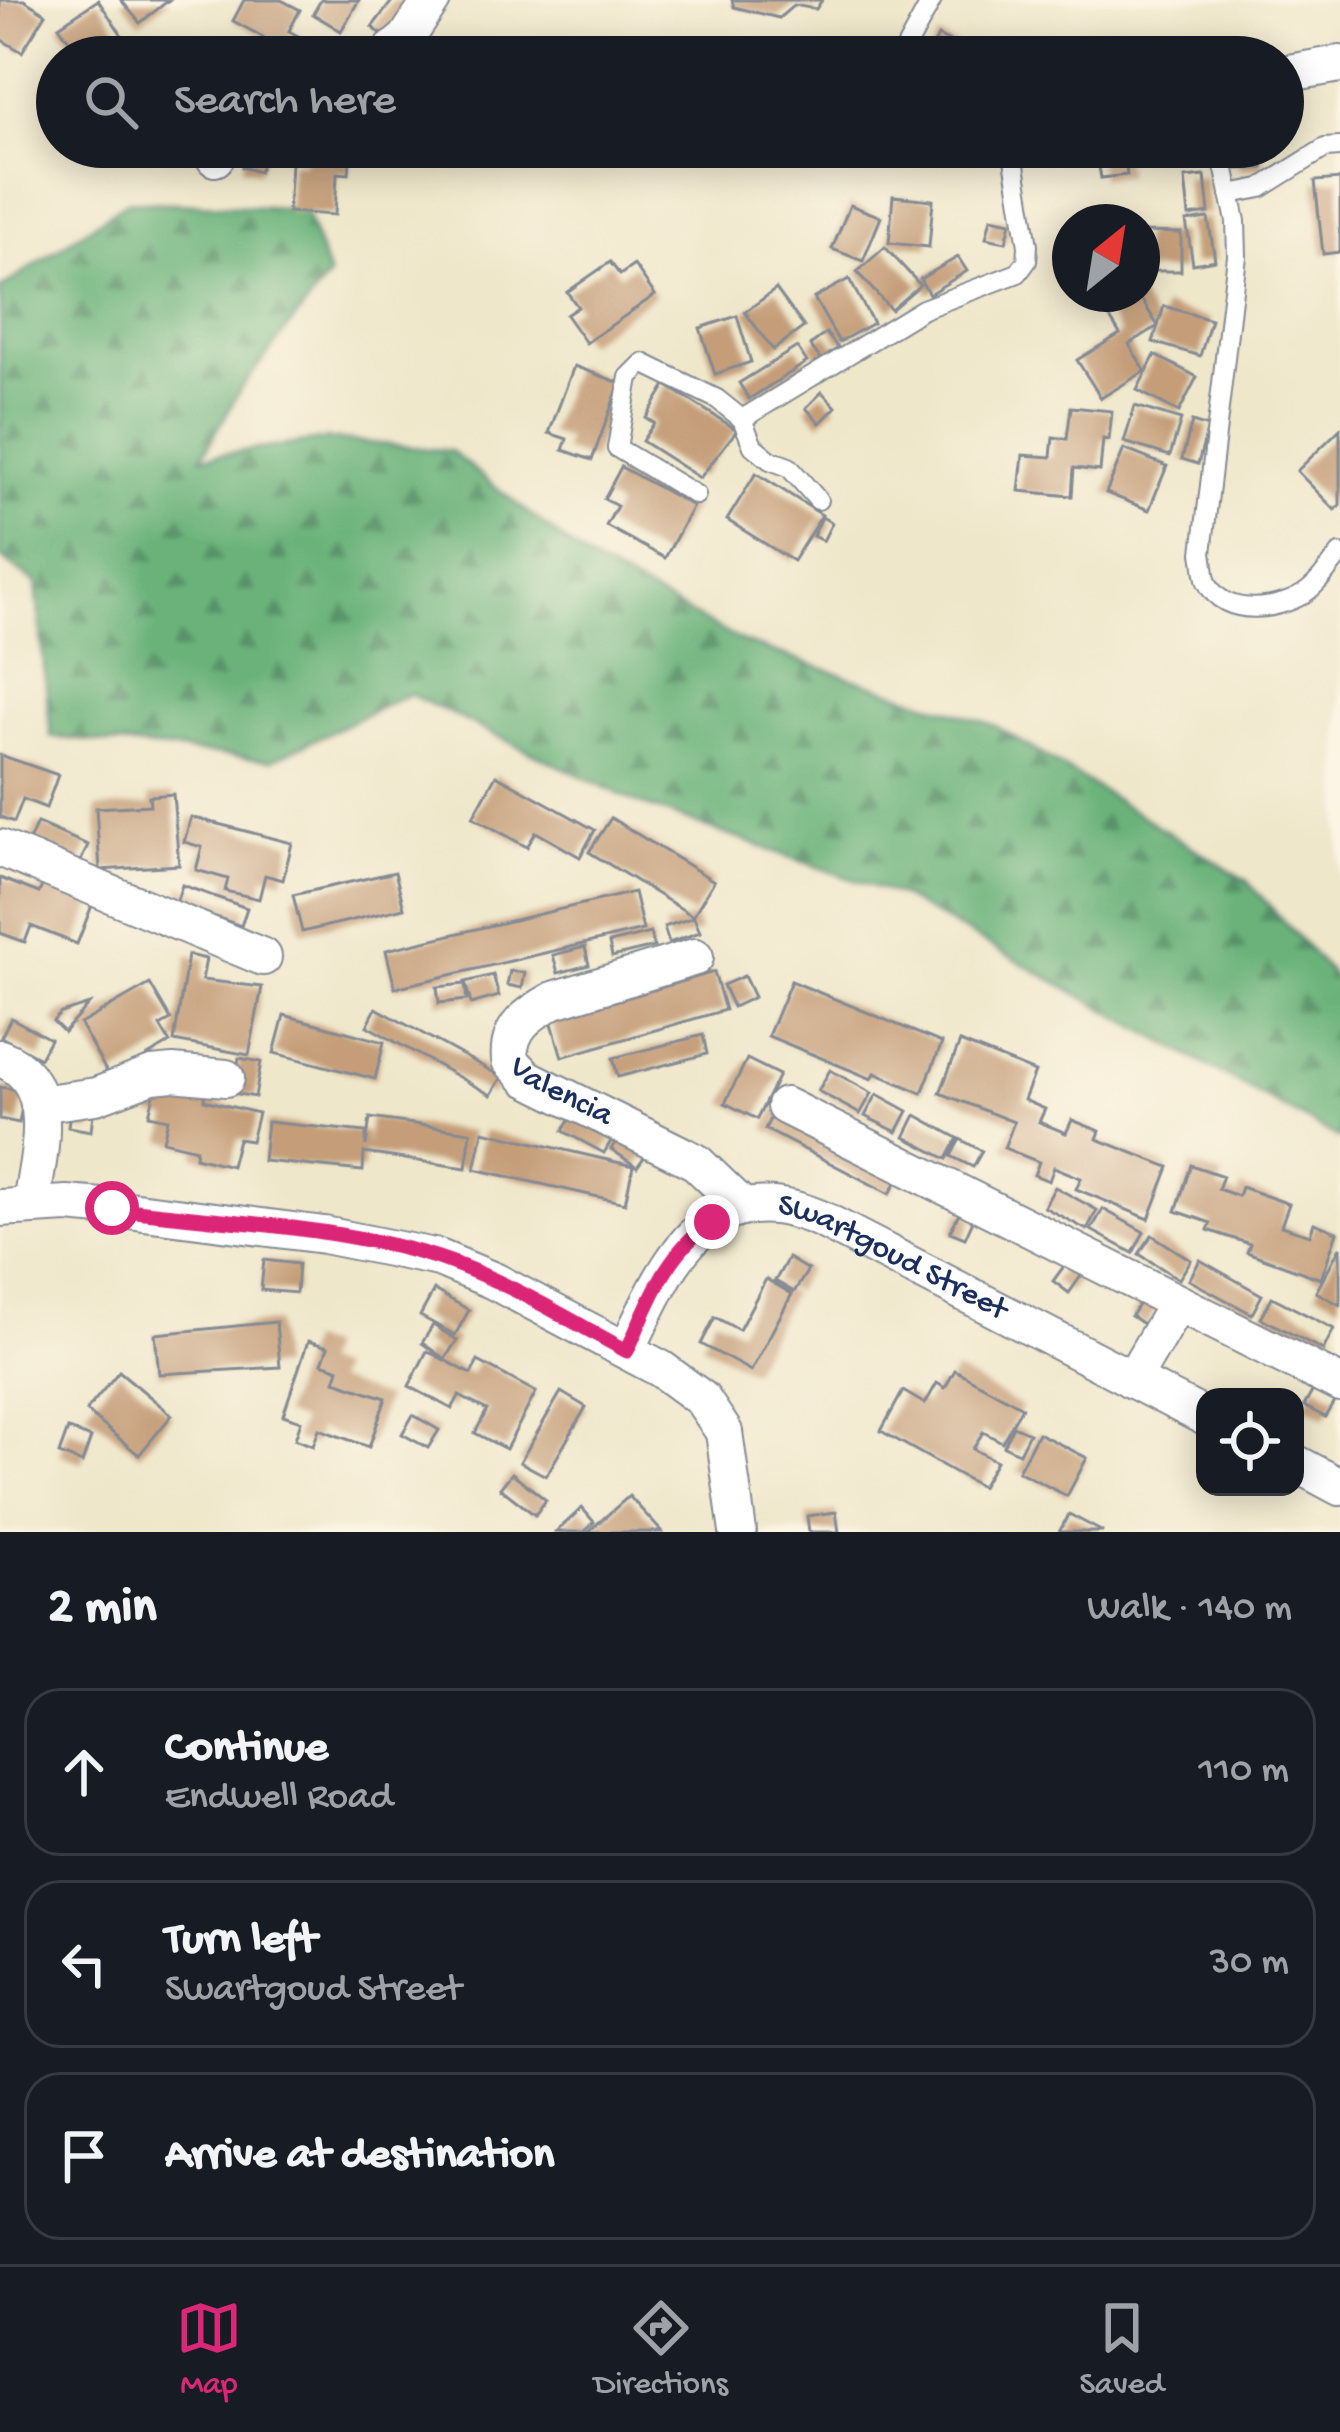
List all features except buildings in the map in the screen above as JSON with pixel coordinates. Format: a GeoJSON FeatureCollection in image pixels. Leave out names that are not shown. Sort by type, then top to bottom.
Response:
{"type":"FeatureCollection","features":[{"type":"Feature","properties":{"kind":"street"},"geometry":{"type":"LineString","coordinates":[[409,36],[432,0]]}},
{"type":"Feature","properties":{"kind":"street"},"geometry":{"type":"LineString","coordinates":[[1304,70],[1340,64]]}},
{"type":"Feature","properties":{"kind":"street"},"geometry":{"type":"LineString","coordinates":[[0,848],[263,957]]}},
{"type":"Feature","properties":{"kind":"street","name":"Valencia"},"geometry":{"type":"LineString","coordinates":[[695,957],[554,1000],[532,1012],[512,1036],[511,1060],[527,1078],[696,1162],[742,1206]]}},
{"type":"Feature","properties":{"kind":"street"},"geometry":{"type":"LineString","coordinates":[[0,1058],[31,1078],[39,1104],[40,1136],[16,1206],[112,1208],[384,1244],[439,1258],[494,1281],[685,1385],[713,1413],[729,1451],[738,1532]]}},
{"type":"Feature","properties":{"kind":"street"},"geometry":{"type":"LineString","coordinates":[[39,1104],[96,1096],[152,1075],[226,1078]]}},
{"type":"Feature","properties":{"kind":"street"},"geometry":{"type":"LineString","coordinates":[[785,1106],[1340,1384]]}},
{"type":"Feature","properties":{"kind":"street","name":"Swartgoud Street"},"geometry":{"type":"LineString","coordinates":[[627,1351],[661,1278],[685,1242],[742,1206],[788,1207],[826,1220],[1196,1413]]}},
{"type":"Feature","properties":{"kind":"street"},"geometry":{"type":"LineString","coordinates":[[1132,1380],[1177,1303]]}},
{"type":"Feature","properties":{"kind":"street"},"geometry":{"type":"LineString","coordinates":[[1304,1468],[1340,1486]]}},
{"type":"Feature","properties":{"kind":"lane"},"geometry":{"type":"LineString","coordinates":[[912,36],[932,0]]}},
{"type":"Feature","properties":{"kind":"lane"},"geometry":{"type":"LineString","coordinates":[[1304,161],[1325,148],[1340,147]]}},
{"type":"Feature","properties":{"kind":"lane"},"geometry":{"type":"LineString","coordinates":[[742,419],[923,309],[1018,273],[1027,261],[1028,246],[1015,168]]}},
{"type":"Feature","properties":{"kind":"lane"},"geometry":{"type":"LineString","coordinates":[[1224,168],[1237,256],[1202,554],[1208,584],[1225,602],[1258,608],[1285,604],[1310,590],[1340,554]]}},
{"type":"Feature","properties":{"kind":"lane"},"geometry":{"type":"LineString","coordinates":[[1230,194],[1262,188],[1294,168]]}},
{"type":"Feature","properties":{"kind":"lane"},"geometry":{"type":"LineString","coordinates":[[696,495],[617,448],[629,376],[643,363],[717,399],[742,419],[753,446],[789,467],[818,500]]}},
{"type":"Feature","properties":{"kind":"green space"},"geometry":{"type":"Polygon","coordinates":[[[128,201],[304,209],[329,276],[241,388],[202,457],[329,439],[450,451],[587,559],[743,642],[994,725],[1247,881],[1340,984],[1340,1139],[900,896],[638,803],[409,694],[272,760],[51,737],[36,583],[0,557],[0,289],[128,201]]]}},
{"type":"Feature","properties":{"kind":"route"},"geometry":{"type":"LineString","coordinates":[[112,1208],[324,1234],[439,1258],[494,1281],[627,1351],[674,1256],[712,1222]]}}]}
